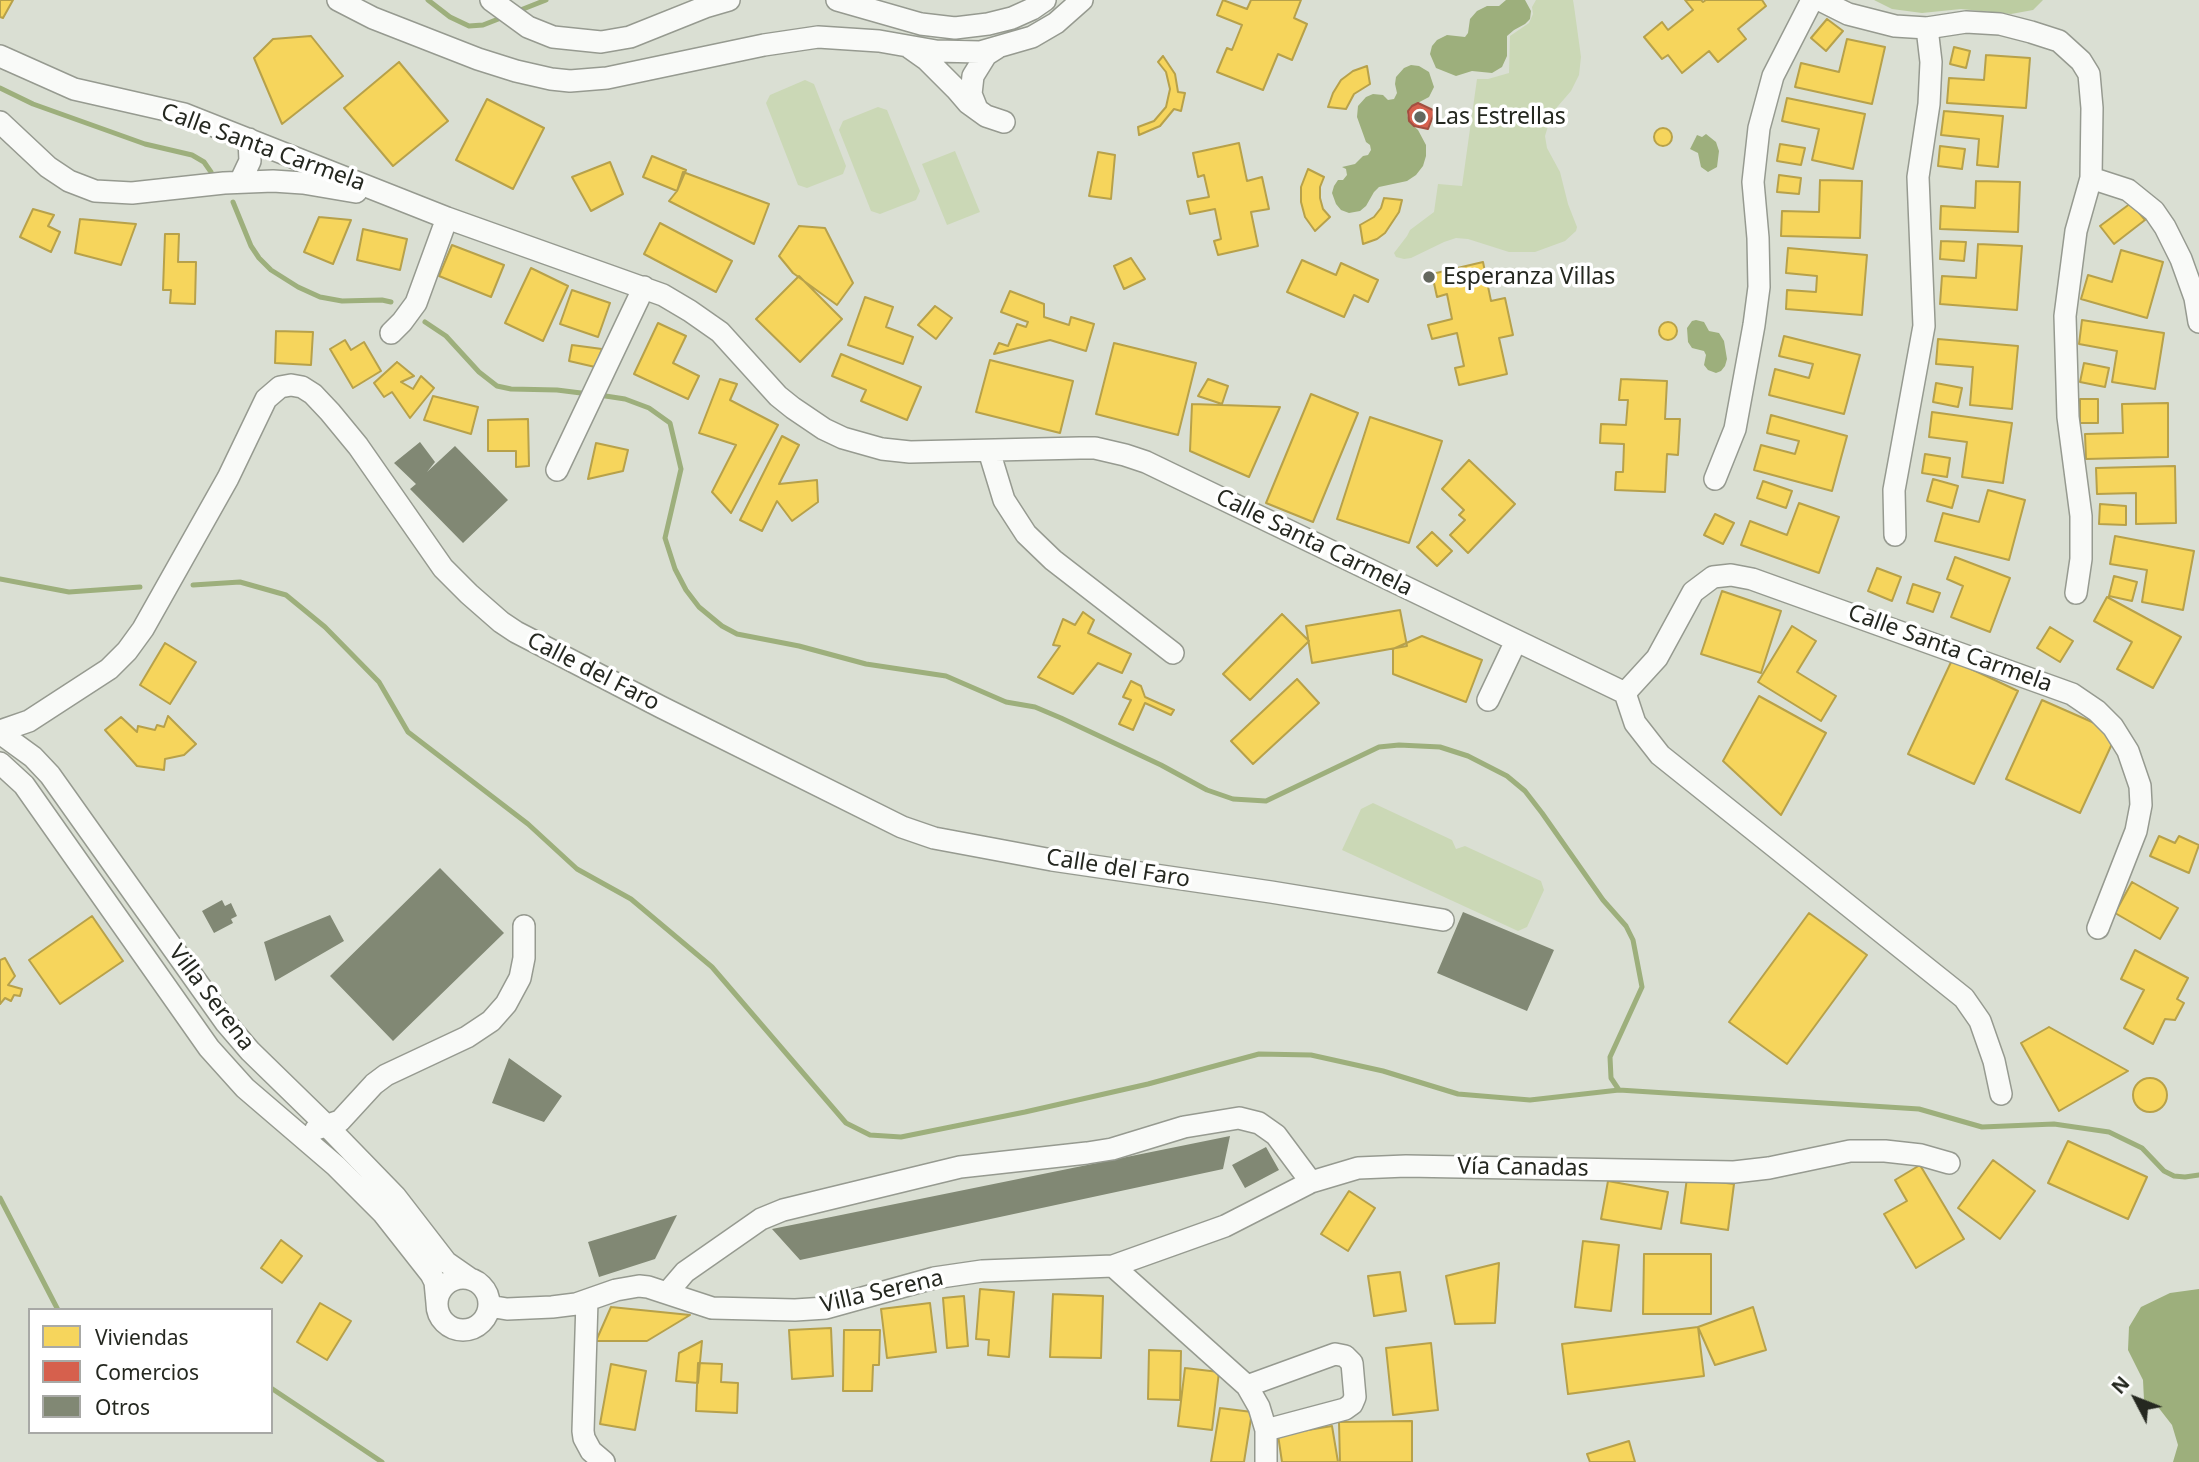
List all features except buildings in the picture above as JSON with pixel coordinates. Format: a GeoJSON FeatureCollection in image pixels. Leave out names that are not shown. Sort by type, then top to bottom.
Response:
{"type":"FeatureCollection","features":[{"type":"Feature","properties":{"kind":"street"},"geometry":{"type":"LineString","coordinates":[[338,0],[373,18],[478,59],[516,71],[570,81],[607,78],[796,39],[845,37],[957,53],[981,52],[1018,42],[1045,30],[1082,0]]}},
{"type":"Feature","properties":{"kind":"street"},"geometry":{"type":"LineString","coordinates":[[491,0],[528,27],[553,37],[601,42],[630,37],[729,0]]}},
{"type":"Feature","properties":{"kind":"street"},"geometry":{"type":"LineString","coordinates":[[837,0],[921,24],[955,28],[1012,18],[1045,0]]}},
{"type":"Feature","properties":{"kind":"street"},"geometry":{"type":"LineString","coordinates":[[1715,479],[1735,429],[1755,318],[1759,286],[1753,182],[1759,128],[1773,76],[1812,0]]}},
{"type":"Feature","properties":{"kind":"street"},"geometry":{"type":"LineString","coordinates":[[1820,0],[1848,14],[1895,26],[1927,28],[1966,22],[2000,24],[2059,41],[2072,50],[2089,74],[2092,108],[2091,178],[2076,231],[2065,316],[2068,417],[2081,516],[2081,559],[2076,593]]}},
{"type":"Feature","properties":{"kind":"street"},"geometry":{"type":"LineString","coordinates":[[1895,535],[1894,490],[1924,326],[1917,177],[1929,104],[1931,62],[1927,28]]}},
{"type":"Feature","properties":{"kind":"street"},"geometry":{"type":"LineString","coordinates":[[904,46],[921,55],[964,100],[981,113],[1004,122]]}},
{"type":"Feature","properties":{"kind":"street"},"geometry":{"type":"LineString","coordinates":[[939,73],[950,78],[968,76],[986,55],[999,47]]}},
{"type":"Feature","properties":{"kind":"street","name":"Calle Santa Carmela"},"geometry":{"type":"LineString","coordinates":[[0,57],[74,89],[184,114],[447,218],[644,287],[684,307],[720,332],[778,396],[824,429],[853,441],[883,449],[936,453],[1095,448],[1125,455],[1146,462],[1625,693],[1657,658],[1693,593],[1713,578],[1731,575],[1752,579],[2072,694],[2097,711],[2113,727],[2128,751],[2140,786],[2141,806],[2136,831],[2098,929]]}},
{"type":"Feature","properties":{"kind":"street"},"geometry":{"type":"LineString","coordinates":[[977,67],[970,86],[974,102],[981,113]]}},
{"type":"Feature","properties":{"kind":"street","name":"Calle Santa Carmela"},"geometry":{"type":"LineString","coordinates":[[0,122],[48,167],[69,181],[95,191],[132,193],[240,182],[284,181],[354,191],[447,218]]}},
{"type":"Feature","properties":{"kind":"street"},"geometry":{"type":"LineString","coordinates":[[240,182],[250,161],[249,139]]}},
{"type":"Feature","properties":{"kind":"street"},"geometry":{"type":"LineString","coordinates":[[2091,178],[2128,190],[2154,211],[2182,259],[2199,322]]}},
{"type":"Feature","properties":{"kind":"street"},"geometry":{"type":"LineString","coordinates":[[391,333],[416,303],[447,218]]}},
{"type":"Feature","properties":{"kind":"street"},"geometry":{"type":"LineString","coordinates":[[557,470],[644,287]]}},
{"type":"Feature","properties":{"kind":"street","name":"Calle del Faro"},"geometry":{"type":"LineString","coordinates":[[0,732],[29,721],[108,669],[127,651],[144,629],[221,491],[266,399],[280,387],[291,385],[302,387],[313,394],[330,412],[358,446],[443,568],[501,622],[649,701],[902,827],[934,838],[1052,860],[1443,920]]}},
{"type":"Feature","properties":{"kind":"street"},"geometry":{"type":"LineString","coordinates":[[989,451],[1010,513],[1033,543],[1173,653]]}},
{"type":"Feature","properties":{"kind":"street"},"geometry":{"type":"LineString","coordinates":[[1488,700],[1516,640]]}},
{"type":"Feature","properties":{"kind":"street"},"geometry":{"type":"LineString","coordinates":[[1625,693],[1635,723],[1660,755],[1964,998],[1980,1021],[1994,1060],[2001,1094]]}},
{"type":"Feature","properties":{"kind":"street","name":"Villa Serena"},"geometry":{"type":"LineString","coordinates":[[0,732],[18,744],[50,775],[226,1023],[250,1051],[395,1196],[446,1262],[484,1289],[489,1306],[481,1322],[473,1328],[459,1329],[443,1321],[438,1312],[431,1274],[395,1228],[361,1189],[245,1088],[209,1048],[24,785],[0,762]]}},
{"type":"Feature","properties":{"kind":"street"},"geometry":{"type":"LineString","coordinates":[[293,1128],[305,1131],[340,1121],[374,1084],[386,1075],[475,1033],[499,1013],[512,996],[520,978],[524,958],[524,926]]}},
{"type":"Feature","properties":{"kind":"street"},"geometry":{"type":"LineString","coordinates":[[667,1293],[685,1272],[752,1225],[783,1210],[960,1167],[1112,1149],[1184,1127],[1239,1118],[1259,1123],[1276,1135],[1311,1182]]}},
{"type":"Feature","properties":{"kind":"street","name":"Vía Canadas"},"geometry":{"type":"LineString","coordinates":[[1113,1266],[1225,1226],[1311,1182],[1357,1168],[1734,1172],[1769,1168],[1850,1151],[1921,1155],[1949,1163]]}},
{"type":"Feature","properties":{"kind":"street"},"geometry":{"type":"LineString","coordinates":[[1113,1266],[1248,1386],[1266,1430],[1266,1462]]}},
{"type":"Feature","properties":{"kind":"street","name":"Villa Serena"},"geometry":{"type":"LineString","coordinates":[[489,1306],[540,1308],[587,1301],[616,1290],[639,1286],[712,1308],[795,1310],[826,1308],[934,1278],[982,1270],[1113,1266]]}},
{"type":"Feature","properties":{"kind":"street"},"geometry":{"type":"LineString","coordinates":[[437,1303],[439,1294],[447,1283],[469,1278]]}},
{"type":"Feature","properties":{"kind":"street"},"geometry":{"type":"LineString","coordinates":[[587,1301],[583,1431],[591,1451],[604,1462]]}},
{"type":"Feature","properties":{"kind":"street"},"geometry":{"type":"LineString","coordinates":[[1248,1386],[1335,1354],[1345,1356],[1352,1363],[1355,1397],[1352,1404],[1345,1409],[1266,1430]]}},
{"type":"Feature","properties":{"kind":"shaded area"},"geometry":{"type":"Polygon","coordinates":[[[1506,0],[1525,0],[1531,11],[1530,19],[1507,36],[1507,56],[1502,67],[1492,73],[1472,71],[1456,76],[1436,68],[1430,54],[1437,40],[1447,35],[1465,37],[1470,19],[1477,11],[1487,6],[1499,6],[1506,0]]]}},
{"type":"Feature","properties":{"kind":"shaded area"},"geometry":{"type":"Polygon","coordinates":[[[1536,0],[1573,0],[1581,57],[1579,75],[1571,91],[1552,113],[1545,136],[1547,148],[1560,172],[1576,231],[1565,241],[1535,252],[1509,252],[1456,238],[1411,258],[1396,257],[1394,253],[1410,230],[1434,212],[1438,184],[1462,186],[1477,79],[1509,73],[1510,36],[1529,23],[1536,0]]]}},
{"type":"Feature","properties":{"kind":"shaded area"},"geometry":{"type":"Polygon","coordinates":[[[1874,0],[2043,0],[2033,10],[2011,14],[1961,9],[1922,13],[1892,9],[1874,0]]]}},
{"type":"Feature","properties":{"kind":"shaded area"},"geometry":{"type":"Polygon","coordinates":[[[1411,65],[1429,72],[1434,87],[1429,97],[1412,106],[1407,114],[1409,122],[1418,130],[1426,145],[1423,166],[1407,181],[1379,187],[1360,211],[1349,213],[1341,210],[1332,193],[1338,180],[1343,180],[1347,175],[1346,169],[1342,167],[1355,164],[1371,150],[1357,117],[1358,106],[1373,94],[1383,95],[1388,100],[1394,99],[1397,93],[1396,77],[1411,65]]]}},
{"type":"Feature","properties":{"kind":"shaded area"},"geometry":{"type":"Polygon","coordinates":[[[805,80],[814,84],[846,166],[843,174],[807,188],[798,185],[766,103],[770,95],[805,80]]]}},
{"type":"Feature","properties":{"kind":"shaded area"},"geometry":{"type":"Polygon","coordinates":[[[878,107],[887,110],[920,191],[916,200],[880,214],[871,211],[839,130],[843,121],[878,107]]]}},
{"type":"Feature","properties":{"kind":"shaded area"},"geometry":{"type":"Polygon","coordinates":[[[1706,134],[1716,142],[1719,151],[1717,167],[1708,172],[1701,167],[1698,153],[1690,149],[1697,135],[1702,137],[1706,134]]]}},
{"type":"Feature","properties":{"kind":"shaded area"},"geometry":{"type":"Polygon","coordinates":[[[955,151],[980,212],[947,225],[922,164],[955,151]]]}},
{"type":"Feature","properties":{"kind":"shaded area"},"geometry":{"type":"Polygon","coordinates":[[[1696,320],[1704,322],[1709,331],[1719,333],[1724,341],[1727,359],[1721,371],[1716,373],[1708,370],[1704,365],[1704,351],[1692,348],[1688,342],[1687,328],[1696,320]]]}},
{"type":"Feature","properties":{"kind":"shaded area"},"geometry":{"type":"Polygon","coordinates":[[[1373,803],[1452,840],[1456,849],[1465,846],[1541,881],[1544,890],[1527,927],[1518,931],[1342,850],[1361,809],[1373,803]]]}},
{"type":"Feature","properties":{"kind":"shaded area"},"geometry":{"type":"Polygon","coordinates":[[[2199,1289],[2199,1462],[2173,1462],[2178,1445],[2172,1425],[2158,1407],[2144,1400],[2143,1380],[2128,1350],[2129,1327],[2141,1307],[2170,1293],[2199,1289]]]}},
{"type":"Feature","properties":{"kind":"waterway"},"geometry":{"type":"LineString","coordinates":[[428,0],[450,17],[469,26],[483,25],[506,16]]}},
{"type":"Feature","properties":{"kind":"waterway"},"geometry":{"type":"LineString","coordinates":[[518,11],[546,0]]}},
{"type":"Feature","properties":{"kind":"waterway"},"geometry":{"type":"LineString","coordinates":[[0,88],[33,104],[145,144],[192,155],[204,162],[211,172]]}},
{"type":"Feature","properties":{"kind":"waterway"},"geometry":{"type":"LineString","coordinates":[[233,202],[251,246],[271,270],[320,297],[342,301],[391,302]]}},
{"type":"Feature","properties":{"kind":"waterway"},"geometry":{"type":"LineString","coordinates":[[425,322],[446,336],[479,372],[497,386],[589,394]]}},
{"type":"Feature","properties":{"kind":"waterway"},"geometry":{"type":"LineString","coordinates":[[599,395],[625,399],[649,408],[670,423],[681,469],[665,538],[675,569],[686,590],[699,607],[722,626],[737,634],[799,646],[866,664],[946,676],[1006,702],[1035,707],[1061,718],[1207,790],[1233,799],[1266,801],[1379,747],[1399,745],[1440,747],[1468,756],[1507,776],[1525,791],[1542,813],[1603,900],[1626,926],[1633,940],[1642,987],[1610,1057],[1611,1078],[1619,1090]]}},
{"type":"Feature","properties":{"kind":"waterway"},"geometry":{"type":"LineString","coordinates":[[0,579],[69,592],[140,587]]}},
{"type":"Feature","properties":{"kind":"waterway"},"geometry":{"type":"LineString","coordinates":[[193,585],[240,582],[286,595],[325,627],[379,682],[408,732],[528,824],[577,869],[631,899],[712,967],[846,1123],[870,1135],[901,1137],[1025,1112],[1148,1084],[1259,1054],[1311,1055],[1383,1071],[1458,1094],[1530,1100],[1619,1090],[1919,1109],[1982,1127],[2054,1124],[2109,1132],[2142,1148],[2164,1171],[2174,1176],[2199,1175]]}},
{"type":"Feature","properties":{"kind":"waterway"},"geometry":{"type":"LineString","coordinates":[[0,1198],[57,1308]]}},
{"type":"Feature","properties":{"kind":"waterway"},"geometry":{"type":"LineString","coordinates":[[273,1389],[382,1462]]}},
{"type":"Feature","properties":{"kind":"place","name":"Las Estrellas"},"geometry":{"type":"Point","coordinates":[1420,117]}},
{"type":"Feature","properties":{"kind":"place","name":"Esperanza Villas"},"geometry":{"type":"Point","coordinates":[1429,277]}}]}
